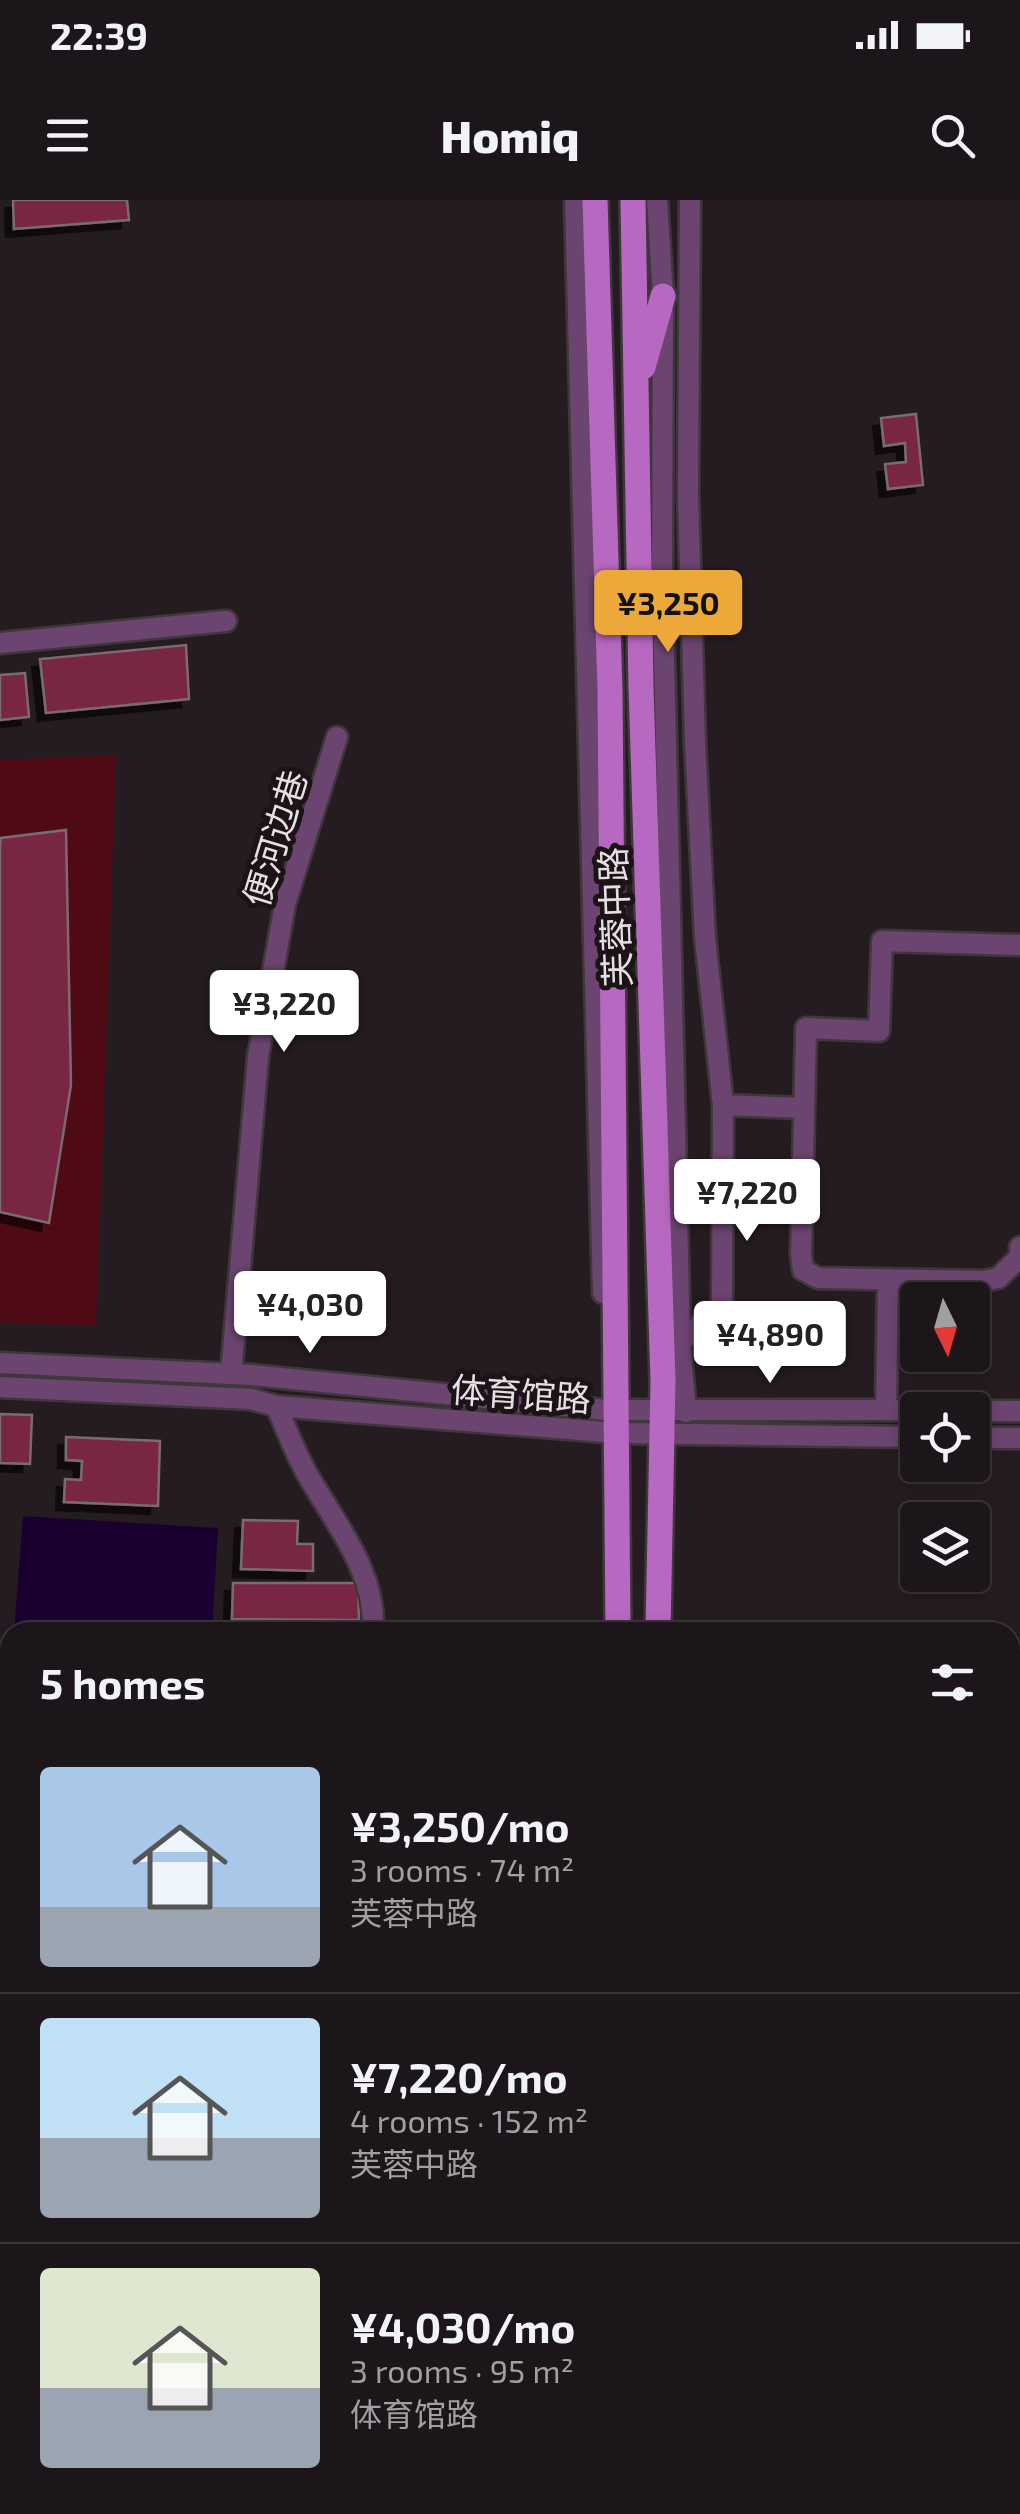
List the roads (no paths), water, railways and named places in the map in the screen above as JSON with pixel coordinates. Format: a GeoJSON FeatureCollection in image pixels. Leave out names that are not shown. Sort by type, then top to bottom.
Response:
{"type":"FeatureCollection","features":[{"type":"Feature","properties":{"kind":"main road"},"geometry":{"type":"LineString","coordinates":[[586,200],[596,243]]}},
{"type":"Feature","properties":{"kind":"main road","name":"芙蓉中路"},"geometry":{"type":"LineString","coordinates":[[595,200],[610,691],[618,1622]]}},
{"type":"Feature","properties":{"kind":"main road","name":"芙蓉中路"},"geometry":{"type":"LineString","coordinates":[[636,200],[636,391],[663,1380],[670,1418],[659,1622]]}},
{"type":"Feature","properties":{"kind":"main road"},"geometry":{"type":"LineString","coordinates":[[636,391],[663,296]]}},
{"type":"Feature","properties":{"kind":"main road"},"geometry":{"type":"LineString","coordinates":[[663,1380],[680,1342]]}},
{"type":"Feature","properties":{"kind":"street","name":"芙蓉中路"},"geometry":{"type":"LineString","coordinates":[[574,200],[614,1418]]}},
{"type":"Feature","properties":{"kind":"street"},"geometry":{"type":"LineString","coordinates":[[657,200],[663,296],[662,570],[680,1342],[670,1418]]}},
{"type":"Feature","properties":{"kind":"street"},"geometry":{"type":"LineString","coordinates":[[680,1342],[722,1307],[723,1106],[705,938],[695,742],[688,494],[690,200]]}},
{"type":"Feature","properties":{"kind":"street"},"geometry":{"type":"LineString","coordinates":[[0,643],[226,621]]}},
{"type":"Feature","properties":{"kind":"street","name":"便河边巷"},"geometry":{"type":"LineString","coordinates":[[230,1374],[258,1057],[285,904],[337,737]]}},
{"type":"Feature","properties":{"kind":"street"},"geometry":{"type":"LineString","coordinates":[[1020,945],[882,941],[879,1030],[806,1028],[802,1108],[803,1270],[818,1278],[998,1278],[1020,1257],[1020,1247]]}},
{"type":"Feature","properties":{"kind":"street"},"geometry":{"type":"LineString","coordinates":[[723,1106],[802,1108]]}},
{"type":"Feature","properties":{"kind":"street"},"geometry":{"type":"LineString","coordinates":[[886,1410],[888,1280]]}},
{"type":"Feature","properties":{"kind":"street","name":"体育馆路"},"geometry":{"type":"LineString","coordinates":[[0,1364],[230,1374],[614,1418]]}},
{"type":"Feature","properties":{"kind":"street","name":"体育馆路"},"geometry":{"type":"LineString","coordinates":[[0,1387],[251,1399],[276,1406],[614,1418]]}},
{"type":"Feature","properties":{"kind":"street"},"geometry":{"type":"LineString","coordinates":[[276,1406],[304,1468],[332,1510],[369,1586],[372,1622]]}},
{"type":"Feature","properties":{"kind":"street"},"geometry":{"type":"LineString","coordinates":[[614,1418],[900,1410]]}},
{"type":"Feature","properties":{"kind":"street"},"geometry":{"type":"LineString","coordinates":[[990,1411],[1020,1411]]}},
{"type":"Feature","properties":{"kind":"street"},"geometry":{"type":"LineString","coordinates":[[670,1418],[900,1436]]}},
{"type":"Feature","properties":{"kind":"street"},"geometry":{"type":"LineString","coordinates":[[990,1438],[1020,1438]]}}]}
